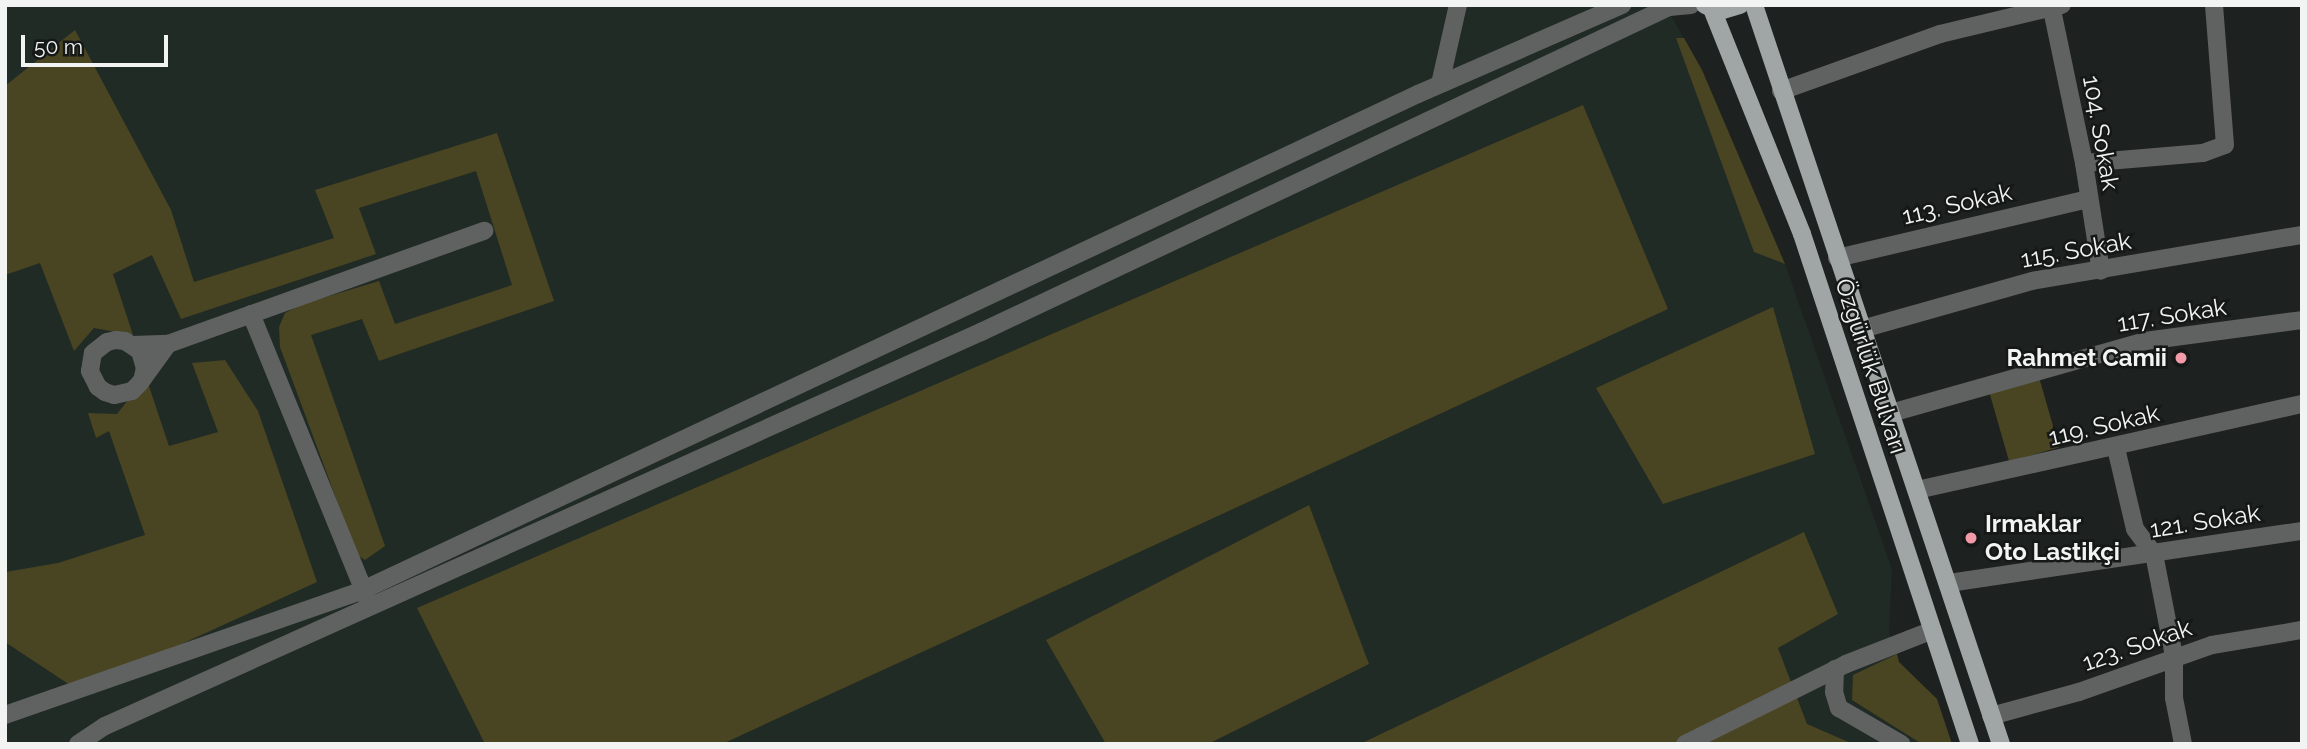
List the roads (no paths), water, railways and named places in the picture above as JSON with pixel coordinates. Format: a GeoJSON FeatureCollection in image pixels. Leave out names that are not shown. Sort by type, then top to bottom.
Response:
{"type":"FeatureCollection","features":[{"type":"Feature","properties":{"kind":"main road"},"geometry":{"type":"LineString","coordinates":[[1708,7],[1729,10],[1740,5]]}},
{"type":"Feature","properties":{"kind":"main road","name":"Özgürlük Bulvarı"},"geometry":{"type":"LineString","coordinates":[[1754,5],[1780,91],[1949,583],[2001,744]]}},
{"type":"Feature","properties":{"kind":"main road","name":"Özgürlük Bulvarı"},"geometry":{"type":"LineString","coordinates":[[1708,7],[1802,234],[1970,744]]}},
{"type":"Feature","properties":{"kind":"street"},"geometry":{"type":"LineString","coordinates":[[1440,84],[1458,5]]}},
{"type":"Feature","properties":{"kind":"street"},"geometry":{"type":"LineString","coordinates":[[5,715],[363,590],[1440,84],[1622,5]]}},
{"type":"Feature","properties":{"kind":"street"},"geometry":{"type":"LineString","coordinates":[[78,744],[106,726],[981,332],[1669,7],[1691,5]]}},
{"type":"Feature","properties":{"kind":"street"},"geometry":{"type":"LineString","coordinates":[[2084,163],[2203,153],[2225,145],[2214,5]]}},
{"type":"Feature","properties":{"kind":"street"},"geometry":{"type":"LineString","coordinates":[[1780,91],[1940,33],[2055,6]]}},
{"type":"Feature","properties":{"kind":"street","name":"104. Sokak"},"geometry":{"type":"LineString","coordinates":[[2055,6],[2101,271]]}},
{"type":"Feature","properties":{"kind":"street","name":"113. Sokak"},"geometry":{"type":"LineString","coordinates":[[1837,258],[2088,199]]}},
{"type":"Feature","properties":{"kind":"street"},"geometry":{"type":"LineString","coordinates":[[168,344],[132,391],[114,394],[98,387],[90,371],[93,354],[107,342],[116,340],[133,345],[168,344],[484,231]]}},
{"type":"Feature","properties":{"kind":"street","name":"115. Sokak"},"geometry":{"type":"LineString","coordinates":[[1863,329],[2032,281],[2302,235]]}},
{"type":"Feature","properties":{"kind":"street"},"geometry":{"type":"LineString","coordinates":[[251,314],[372,607]]}},
{"type":"Feature","properties":{"kind":"street","name":"117. Sokak"},"geometry":{"type":"LineString","coordinates":[[1891,413],[2145,341],[2302,320]]}},
{"type":"Feature","properties":{"kind":"street"},"geometry":{"type":"LineString","coordinates":[[133,345],[144,359],[143,377]]}},
{"type":"Feature","properties":{"kind":"street","name":"119. Sokak"},"geometry":{"type":"LineString","coordinates":[[1917,490],[2116,448],[2302,404]]}},
{"type":"Feature","properties":{"kind":"street"},"geometry":{"type":"LineString","coordinates":[[2116,448],[2136,529],[2154,554],[2175,656],[2174,698],[2183,744]]}},
{"type":"Feature","properties":{"kind":"street","name":"121. Sokak"},"geometry":{"type":"LineString","coordinates":[[1949,583],[2302,531]]}},
{"type":"Feature","properties":{"kind":"street"},"geometry":{"type":"LineString","coordinates":[[1685,744],[1835,669],[1933,630]]}},
{"type":"Feature","properties":{"kind":"street","name":"123. Sokak"},"geometry":{"type":"LineString","coordinates":[[1991,716],[2079,692],[2212,645],[2302,630]]}},
{"type":"Feature","properties":{"kind":"street"},"geometry":{"type":"LineString","coordinates":[[1835,669],[1834,692],[1839,708],[1862,724],[1901,744]]}},
{"type":"Feature","properties":{"kind":"place","name":"Rahmet Camii"},"geometry":{"type":"Point","coordinates":[2181,358]}},
{"type":"Feature","properties":{"kind":"place","name":"Irmaklar Oto Lastikçi"},"geometry":{"type":"Point","coordinates":[1971,538]}}]}
